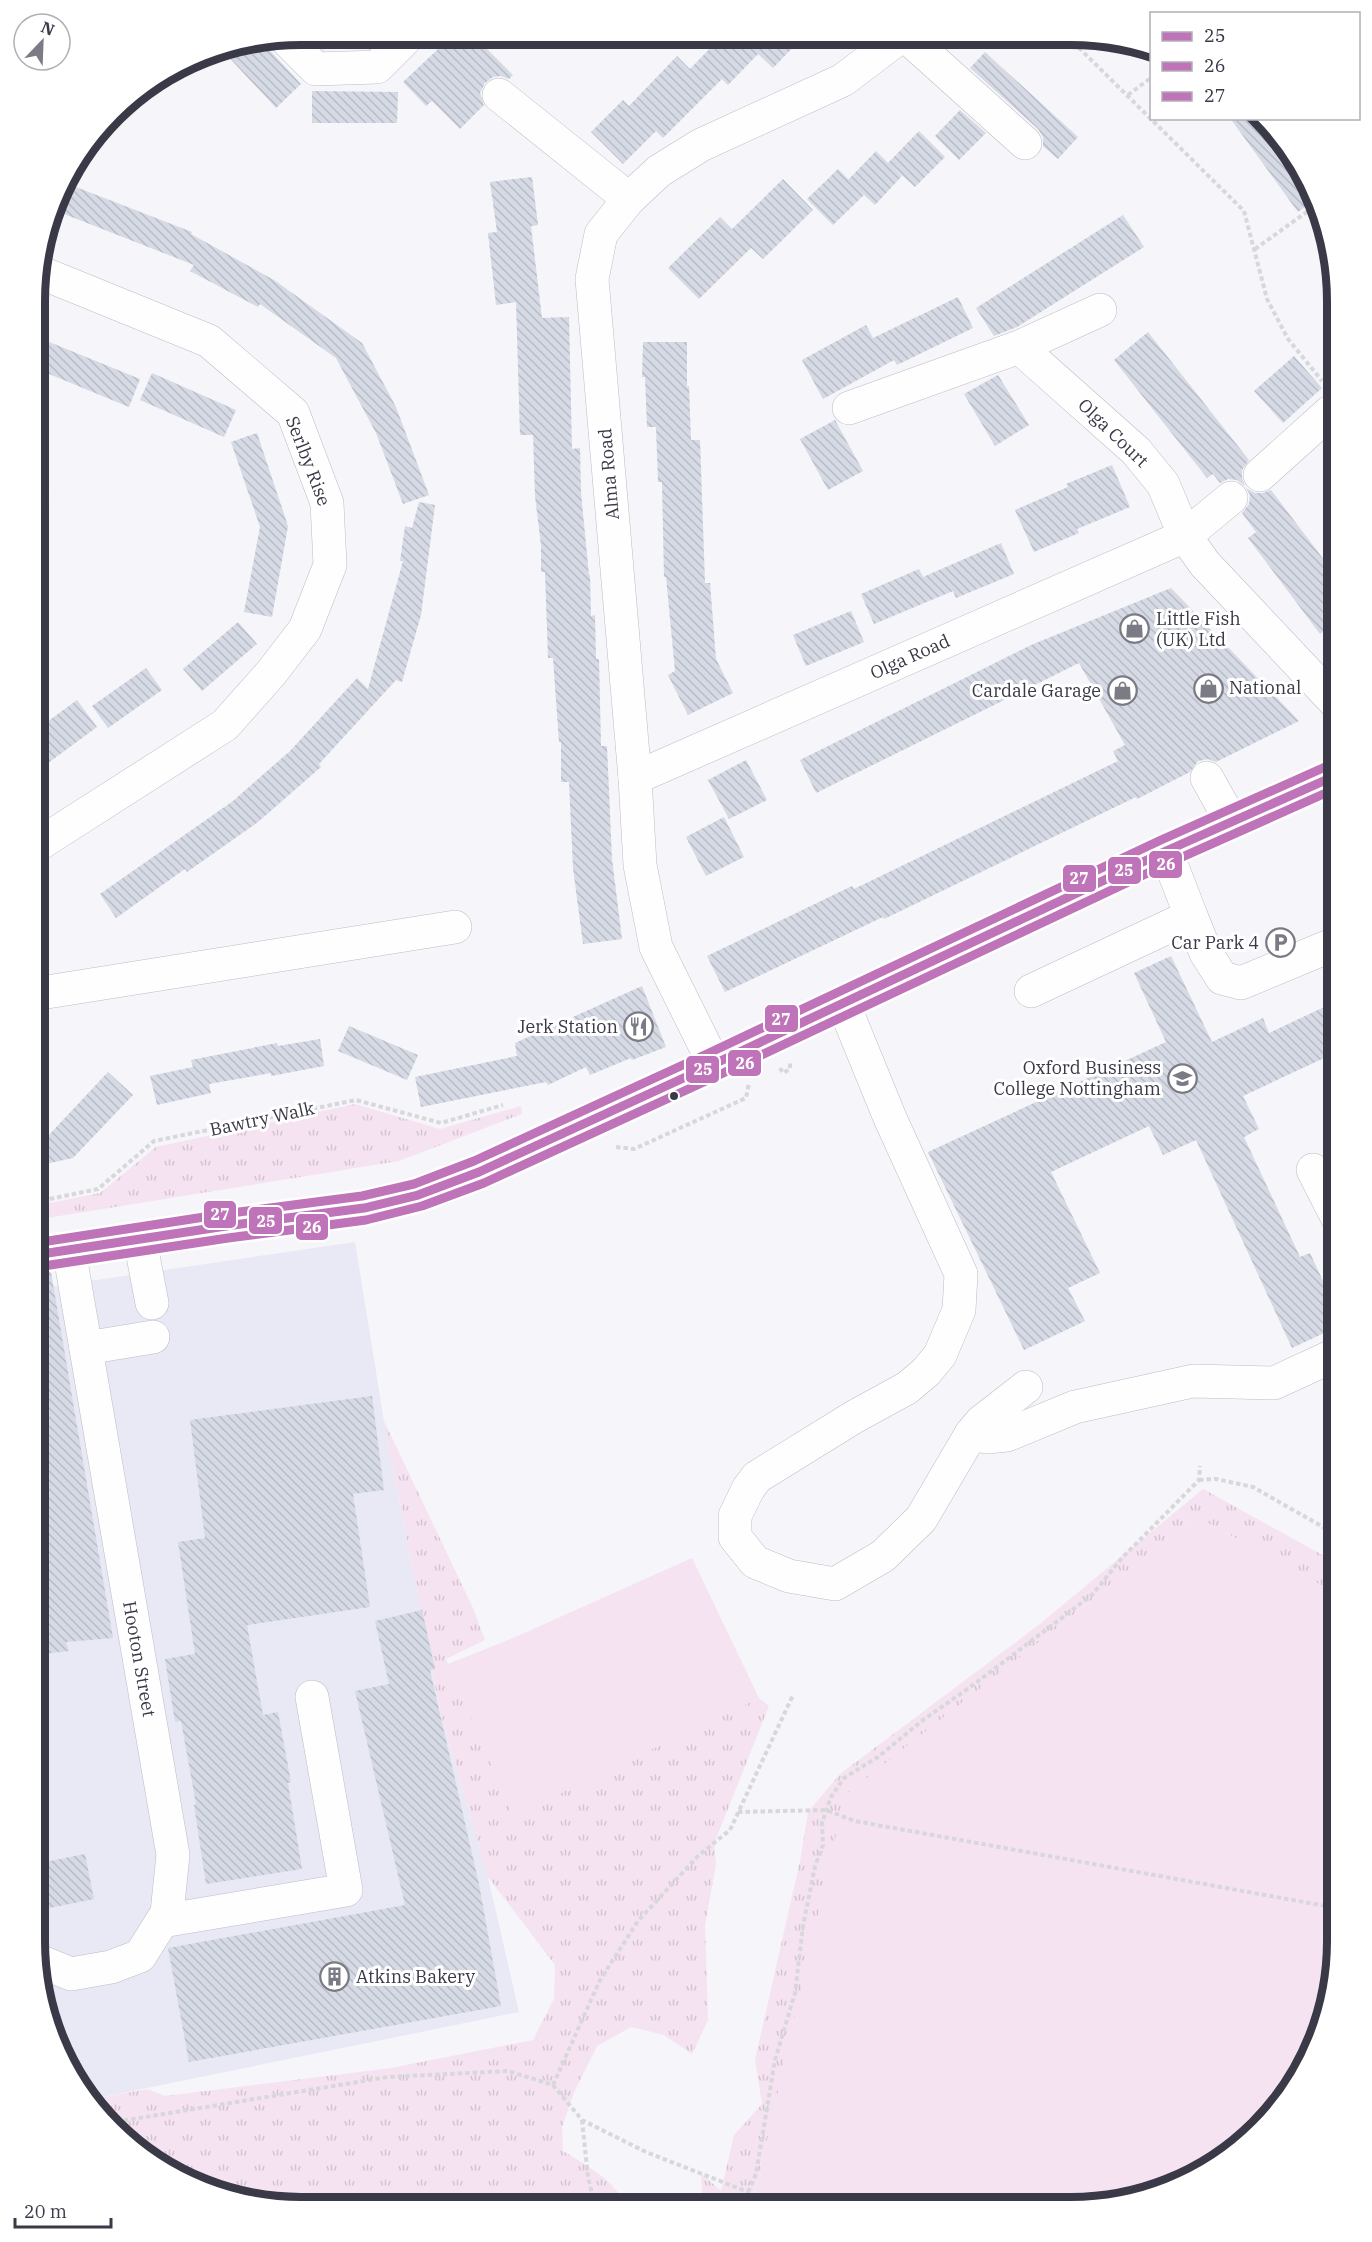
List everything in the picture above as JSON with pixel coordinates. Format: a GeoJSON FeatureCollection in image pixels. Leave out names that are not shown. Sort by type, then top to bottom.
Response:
{"type":"FeatureCollection","features":[{"type":"Feature","properties":{"kind":"main road"},"geometry":{"type":"LineString","coordinates":[[45,1254],[364,1209],[418,1196],[479,1172],[1166,851],[1327,779]]}},
{"type":"Feature","properties":{"kind":"street"},"geometry":{"type":"LineString","coordinates":[[293,46],[316,69],[326,69],[376,67],[399,45]]}},
{"type":"Feature","properties":{"kind":"street","name":"Alma Road"},"geometry":{"type":"LineString","coordinates":[[714,1064],[656,947],[640,865],[635,778],[592,279],[601,234],[628,199],[659,171],[701,145],[843,80],[887,45]]}},
{"type":"Feature","properties":{"kind":"street","name":"Alma Road"},"geometry":{"type":"LineString","coordinates":[[904,45],[941,68],[1024,143]]}},
{"type":"Feature","properties":{"kind":"street"},"geometry":{"type":"LineString","coordinates":[[499,95],[628,199]]}},
{"type":"Feature","properties":{"kind":"street","name":"Serlby Rise"},"geometry":{"type":"LineString","coordinates":[[45,840],[225,725],[272,672],[305,629],[330,565],[327,503],[294,413],[208,340],[47,275]]}},
{"type":"Feature","properties":{"kind":"street"},"geometry":{"type":"LineString","coordinates":[[849,408],[1019,347],[1100,310]]}},
{"type":"Feature","properties":{"kind":"street","name":"Olga Court"},"geometry":{"type":"LineString","coordinates":[[1019,347],[1136,451],[1163,484],[1185,536]]}},
{"type":"Feature","properties":{"kind":"street"},"geometry":{"type":"LineString","coordinates":[[1260,475],[1327,398]]}},
{"type":"Feature","properties":{"kind":"street","name":"Olga Road"},"geometry":{"type":"LineString","coordinates":[[635,778],[1185,536],[1231,498]]}},
{"type":"Feature","properties":{"kind":"street"},"geometry":{"type":"LineString","coordinates":[[1185,536],[1205,564],[1327,693]]}},
{"type":"Feature","properties":{"kind":"street"},"geometry":{"type":"LineString","coordinates":[[1207,778],[1231,821]]}},
{"type":"Feature","properties":{"kind":"street"},"geometry":{"type":"LineString","coordinates":[[1166,851],[1206,952],[1222,978],[1241,983],[1327,947]]}},
{"type":"Feature","properties":{"kind":"street"},"geometry":{"type":"LineString","coordinates":[[1031,991],[1191,916]]}},
{"type":"Feature","properties":{"kind":"street"},"geometry":{"type":"LineString","coordinates":[[45,991],[455,927]]}},
{"type":"Feature","properties":{"kind":"street"},"geometry":{"type":"LineString","coordinates":[[843,1003],[891,1118],[961,1274],[959,1310],[939,1355],[926,1372],[907,1388],[854,1417],[757,1477],[735,1515],[735,1537],[755,1562],[789,1576],[835,1584],[883,1556],[921,1519],[971,1434],[981,1422],[1026,1387]]}},
{"type":"Feature","properties":{"kind":"street"},"geometry":{"type":"LineString","coordinates":[[1312,1170],[1327,1198]]}},
{"type":"Feature","properties":{"kind":"street"},"geometry":{"type":"LineString","coordinates":[[140,1240],[152,1303]]}},
{"type":"Feature","properties":{"kind":"street","name":"Hooton Street"},"geometry":{"type":"LineString","coordinates":[[46,1964],[71,1974],[111,1967],[140,1956],[167,1913],[173,1855],[69,1250]]}},
{"type":"Feature","properties":{"kind":"street"},"geometry":{"type":"LineString","coordinates":[[86,1348],[153,1337]]}},
{"type":"Feature","properties":{"kind":"street"},"geometry":{"type":"LineString","coordinates":[[971,1434],[987,1437],[1007,1435],[1074,1407],[1193,1381],[1274,1383],[1327,1359]]}},
{"type":"Feature","properties":{"kind":"street"},"geometry":{"type":"LineString","coordinates":[[162,1921],[346,1890],[312,1697]]}},
{"type":"Feature","properties":{"kind":"path"},"geometry":{"type":"LineString","coordinates":[[1077,45],[1150,117]]}},
{"type":"Feature","properties":{"kind":"path"},"geometry":{"type":"LineString","coordinates":[[1128,95],[1150,78]]}},
{"type":"Feature","properties":{"kind":"path"},"geometry":{"type":"LineString","coordinates":[[1153,120],[1244,211],[1267,299],[1288,339],[1327,398]]}},
{"type":"Feature","properties":{"kind":"path"},"geometry":{"type":"LineString","coordinates":[[1255,249],[1310,210]]}},
{"type":"Feature","properties":{"kind":"path"},"geometry":{"type":"LineString","coordinates":[[618,1146],[634,1149],[746,1098],[750,1080]]}},
{"type":"Feature","properties":{"kind":"path","name":"Bawtry Walk"},"geometry":{"type":"LineString","coordinates":[[45,1200],[98,1189],[154,1141],[356,1100],[441,1123],[503,1105]]}},
{"type":"Feature","properties":{"kind":"path"},"geometry":{"type":"LineString","coordinates":[[746,2197],[756,2174],[775,2060],[795,1993],[803,1926],[815,1866],[823,1845],[822,1823],[831,1797],[844,1778],[878,1757],[923,1720],[1092,1595],[1122,1558],[1199,1480],[1200,1466]]}},
{"type":"Feature","properties":{"kind":"path"},"geometry":{"type":"LineString","coordinates":[[1199,1480],[1216,1479],[1253,1487],[1327,1529]]}},
{"type":"Feature","properties":{"kind":"path"},"geometry":{"type":"LineString","coordinates":[[553,2085],[600,1980],[638,1921],[698,1856],[730,1830],[793,1695]]}},
{"type":"Feature","properties":{"kind":"path"},"geometry":{"type":"LineString","coordinates":[[738,1812],[826,1810],[855,1821],[1327,1906]]}},
{"type":"Feature","properties":{"kind":"path"},"geometry":{"type":"LineString","coordinates":[[119,2121],[388,2077],[508,2072],[553,2085],[582,2120],[646,2152],[748,2192]]}},
{"type":"Feature","properties":{"kind":"path"},"geometry":{"type":"LineString","coordinates":[[582,2120],[588,2177],[593,2197]]}},
{"type":"Feature","properties":{"kind":"shaded area"},"geometry":{"type":"Polygon","coordinates":[[[355,1242],[384,1421],[440,1711],[488,1877],[519,2012],[99,2098],[88,2083],[71,2054],[54,2007],[47,1974],[45,1941],[45,1288],[355,1242]]]}},
{"type":"Feature","properties":{"kind":"green space"},"geometry":{"type":"Polygon","coordinates":[[[310,45],[324,45],[325,63],[310,45]]]}},
{"type":"Feature","properties":{"kind":"green space"},"geometry":{"type":"Polygon","coordinates":[[[368,45],[388,45],[369,62],[368,45]]]}},
{"type":"Feature","properties":{"kind":"green space"},"geometry":{"type":"Polygon","coordinates":[[[355,1104],[440,1129],[521,1106],[522,1114],[399,1161],[45,1218],[45,1204],[100,1193],[156,1147],[355,1104]]]}},
{"type":"Feature","properties":{"kind":"green space"},"geometry":{"type":"Polygon","coordinates":[[[384,1421],[473,1608],[485,1640],[446,1659],[513,1815],[759,1698],[769,1706],[714,1844],[716,1864],[705,1925],[708,2020],[692,2054],[664,2035],[631,2027],[597,2046],[575,2090],[562,2127],[563,2151],[607,2181],[622,2197],[301,2197],[268,2195],[219,2183],[173,2163],[132,2133],[99,2098],[147,2089],[165,2096],[391,2068],[533,2040],[554,1999],[555,1965],[488,1877],[440,1711],[384,1421]]]}},
{"type":"Feature","properties":{"kind":"green space"},"geometry":{"type":"Polygon","coordinates":[[[1203,1489],[1327,1557],[1327,1588],[1197,1517],[846,1795],[754,2197],[702,2197],[701,2173],[721,2191],[734,2135],[762,2104],[755,2060],[800,1861],[808,1812],[840,1774],[1036,1627],[1203,1489]]]}},
{"type":"Feature","properties":{"kind":"green space"},"geometry":{"type":"Polygon","coordinates":[[[1197,1517],[1327,1588],[1327,1941],[1325,1974],[1313,2023],[1293,2069],[1263,2110],[1227,2144],[1184,2171],[1121,2192],[1071,2197],[754,2197],[845,1795],[1197,1517]]]}},
{"type":"Feature","properties":{"kind":"green space"},"geometry":{"type":"Polygon","coordinates":[[[692,1558],[759,1698],[513,1816],[448,1664],[513,1638],[692,1558]]]}},
{"type":"Feature","properties":{"kind":"building"},"geometry":{"type":"Polygon","coordinates":[[[442,45],[489,45],[486,48],[513,75],[509,79],[501,76],[493,77],[485,83],[480,93],[484,105],[460,129],[432,101],[426,106],[403,82],[442,45]]]}},
{"type":"Feature","properties":{"kind":"building"},"geometry":{"type":"Polygon","coordinates":[[[713,45],[795,45],[773,68],[758,54],[728,85],[722,79],[663,138],[656,131],[623,164],[591,132],[623,100],[629,106],[677,56],[690,69],[713,45]]]}},
{"type":"Feature","properties":{"kind":"building"},"geometry":{"type":"Polygon","coordinates":[[[267,47],[301,84],[276,108],[228,56],[267,47]]]}},
{"type":"Feature","properties":{"kind":"building"},"geometry":{"type":"Polygon","coordinates":[[[985,52],[1078,137],[1058,159],[1043,146],[1043,137],[1038,129],[970,68],[985,52]]]}},
{"type":"Feature","properties":{"kind":"building"},"geometry":{"type":"Polygon","coordinates":[[[312,91],[398,92],[397,123],[312,123],[312,91]]]}},
{"type":"Feature","properties":{"kind":"building"},"geometry":{"type":"Polygon","coordinates":[[[960,110],[986,133],[959,160],[935,136],[960,110]]]}},
{"type":"Feature","properties":{"kind":"building"},"geometry":{"type":"Polygon","coordinates":[[[1231,120],[1252,120],[1274,145],[1293,173],[1308,205],[1298,212],[1231,120]]]}},
{"type":"Feature","properties":{"kind":"building"},"geometry":{"type":"Polygon","coordinates":[[[919,131],[945,157],[915,187],[892,166],[902,176],[875,205],[848,180],[876,151],[888,163],[919,131]]]}},
{"type":"Feature","properties":{"kind":"building"},"geometry":{"type":"Polygon","coordinates":[[[838,169],[864,195],[833,225],[807,199],[838,169]]]}},
{"type":"Feature","properties":{"kind":"building"},"geometry":{"type":"Polygon","coordinates":[[[532,177],[538,225],[531,226],[542,318],[569,317],[572,449],[580,448],[581,493],[590,575],[591,616],[595,615],[596,659],[599,659],[601,746],[607,746],[612,859],[622,939],[583,944],[573,868],[569,782],[561,782],[561,742],[559,742],[553,658],[548,658],[545,572],[541,572],[533,435],[520,435],[516,302],[496,305],[488,233],[497,232],[490,182],[532,177]]]}},
{"type":"Feature","properties":{"kind":"building"},"geometry":{"type":"Polygon","coordinates":[[[783,179],[813,210],[763,259],[751,248],[699,299],[668,268],[720,217],[732,229],[783,179]]]}},
{"type":"Feature","properties":{"kind":"building"},"geometry":{"type":"Polygon","coordinates":[[[72,186],[192,232],[191,234],[274,280],[362,343],[396,407],[429,495],[403,504],[376,433],[336,358],[260,304],[258,307],[190,271],[194,265],[61,213],[72,186]]]}},
{"type":"Feature","properties":{"kind":"building"},"geometry":{"type":"Polygon","coordinates":[[[1123,215],[1144,247],[1017,327],[994,336],[976,308],[1123,215]]]}},
{"type":"Feature","properties":{"kind":"building"},"geometry":{"type":"Polygon","coordinates":[[[958,297],[973,328],[897,365],[894,360],[823,399],[802,360],[866,325],[873,338],[958,297]]]}},
{"type":"Feature","properties":{"kind":"building"},"geometry":{"type":"Polygon","coordinates":[[[1148,332],[1249,460],[1242,470],[1245,486],[1237,480],[1228,479],[1220,483],[1213,474],[1207,478],[1114,360],[1148,332]]]}},
{"type":"Feature","properties":{"kind":"building"},"geometry":{"type":"Polygon","coordinates":[[[45,340],[140,379],[129,407],[45,372],[45,340]]]}},
{"type":"Feature","properties":{"kind":"building"},"geometry":{"type":"Polygon","coordinates":[[[643,342],[687,342],[687,387],[689,386],[691,440],[700,440],[705,583],[710,583],[716,659],[733,693],[688,715],[668,675],[675,671],[666,577],[664,577],[662,482],[658,482],[656,427],[647,427],[645,377],[642,377],[643,342]]]}},
{"type":"Feature","properties":{"kind":"building"},"geometry":{"type":"Polygon","coordinates":[[[1294,356],[1322,388],[1283,423],[1254,391],[1294,356]]]}},
{"type":"Feature","properties":{"kind":"building"},"geometry":{"type":"Polygon","coordinates":[[[152,373],[236,410],[224,437],[140,400],[152,373]]]}},
{"type":"Feature","properties":{"kind":"building"},"geometry":{"type":"Polygon","coordinates":[[[998,375],[1029,425],[995,446],[964,394],[998,375]]]}},
{"type":"Feature","properties":{"kind":"building"},"geometry":{"type":"Polygon","coordinates":[[[835,420],[863,471],[828,490],[800,439],[835,420]]]}},
{"type":"Feature","properties":{"kind":"building"},"geometry":{"type":"Polygon","coordinates":[[[257,433],[288,526],[272,617],[244,612],[260,527],[231,442],[257,433]]]}},
{"type":"Feature","properties":{"kind":"building"},"geometry":{"type":"Polygon","coordinates":[[[1112,465],[1130,507],[1077,529],[1079,533],[1034,552],[1015,510],[1068,487],[1066,484],[1112,465]]]}},
{"type":"Feature","properties":{"kind":"building"},"geometry":{"type":"Polygon","coordinates":[[[1246,488],[1255,493],[1271,490],[1327,564],[1327,629],[1320,634],[1248,538],[1256,532],[1242,513],[1249,504],[1250,495],[1246,488]]]}},
{"type":"Feature","properties":{"kind":"building"},"geometry":{"type":"Polygon","coordinates":[[[419,502],[435,505],[421,615],[402,682],[396,680],[319,764],[321,767],[258,822],[187,872],[185,869],[116,918],[100,894],[233,801],[290,751],[357,678],[368,689],[403,561],[400,561],[405,526],[412,528],[419,502]]]}},
{"type":"Feature","properties":{"kind":"building"},"geometry":{"type":"Polygon","coordinates":[[[1001,543],[1014,574],[956,598],[953,591],[874,624],[861,594],[919,569],[923,577],[1001,543]]]}},
{"type":"Feature","properties":{"kind":"building"},"geometry":{"type":"Polygon","coordinates":[[[1171,588],[1299,721],[1216,762],[1208,759],[1198,761],[1190,772],[1137,799],[1136,797],[884,919],[883,917],[725,992],[707,956],[852,886],[854,889],[1118,761],[1113,751],[1125,745],[1079,663],[816,793],[800,760],[1031,645],[1171,588]]]}},
{"type":"Feature","properties":{"kind":"building"},"geometry":{"type":"Polygon","coordinates":[[[851,611],[864,642],[806,666],[793,635],[851,611]]]}},
{"type":"Feature","properties":{"kind":"building"},"geometry":{"type":"Polygon","coordinates":[[[238,622],[257,644],[202,691],[183,669],[238,622]]]}},
{"type":"Feature","properties":{"kind":"building"},"geometry":{"type":"Polygon","coordinates":[[[146,668],[162,690],[108,728],[92,706],[146,668]]]}},
{"type":"Feature","properties":{"kind":"building"},"geometry":{"type":"Polygon","coordinates":[[[77,700],[97,727],[45,765],[45,723],[77,700]]]}},
{"type":"Feature","properties":{"kind":"building"},"geometry":{"type":"Polygon","coordinates":[[[746,760],[767,800],[729,819],[708,780],[746,760]]]}},
{"type":"Feature","properties":{"kind":"building"},"geometry":{"type":"Polygon","coordinates":[[[724,817],[744,857],[706,876],[686,837],[724,817]]]}},
{"type":"Feature","properties":{"kind":"building"},"geometry":{"type":"Polygon","coordinates":[[[1171,956],[1212,1042],[1263,1018],[1269,1033],[1327,1006],[1327,1057],[1243,1096],[1259,1129],[1244,1137],[1300,1257],[1310,1253],[1327,1290],[1327,1332],[1292,1348],[1196,1140],[1163,1155],[1149,1126],[1051,1172],[1100,1273],[1068,1288],[1085,1321],[1024,1350],[928,1152],[1166,1042],[1134,973],[1171,956]]]}},
{"type":"Feature","properties":{"kind":"building"},"geometry":{"type":"Polygon","coordinates":[[[642,986],[666,1047],[590,1075],[586,1067],[548,1085],[546,1082],[421,1107],[415,1077],[517,1056],[515,1043],[642,986]]]}},
{"type":"Feature","properties":{"kind":"building"},"geometry":{"type":"Polygon","coordinates":[[[349,1026],[418,1055],[407,1080],[338,1051],[349,1026]]]}},
{"type":"Feature","properties":{"kind":"building"},"geometry":{"type":"Polygon","coordinates":[[[320,1039],[324,1066],[209,1084],[211,1093],[157,1105],[150,1076],[193,1067],[191,1060],[277,1043],[278,1046],[320,1039]]]}},
{"type":"Feature","properties":{"kind":"building"},"geometry":{"type":"Polygon","coordinates":[[[108,1072],[133,1095],[73,1158],[45,1164],[45,1137],[108,1072]]]}},
{"type":"Feature","properties":{"kind":"building"},"geometry":{"type":"Polygon","coordinates":[[[45,1272],[51,1272],[113,1638],[66,1642],[69,1651],[45,1654],[45,1272]]]}},
{"type":"Feature","properties":{"kind":"building"},"geometry":{"type":"Polygon","coordinates":[[[372,1396],[384,1490],[353,1494],[370,1607],[247,1625],[263,1715],[278,1712],[291,1782],[288,1783],[302,1869],[206,1884],[194,1805],[196,1804],[181,1721],[175,1722],[165,1659],[195,1654],[178,1542],[205,1538],[190,1420],[372,1396]]]}},
{"type":"Feature","properties":{"kind":"building","name":"Atkins Bakery"},"geometry":{"type":"Polygon","coordinates":[[[422,1610],[435,1669],[430,1670],[479,1884],[501,2006],[189,2062],[168,1948],[405,1905],[355,1691],[389,1684],[375,1621],[422,1610]]]}},
{"type":"Feature","properties":{"kind":"building"},"geometry":{"type":"Polygon","coordinates":[[[85,1854],[94,1899],[45,1909],[45,1862],[85,1854]]]}},
{"type":"Feature","properties":{"kind":"transit line","name":"27"},"geometry":{"type":"LineString","coordinates":[[45,1241],[362,1196],[414,1184],[474,1161],[1161,840],[1327,766]]}},
{"type":"Feature","properties":{"kind":"transit line","name":"25"},"geometry":{"type":"LineString","coordinates":[[45,1253],[364,1208],[418,1195],[479,1172],[1166,851],[1327,779]]}},
{"type":"Feature","properties":{"kind":"transit line","name":"26"},"geometry":{"type":"LineString","coordinates":[[45,1266],[366,1220],[422,1206],[484,1183],[1171,862],[1327,792]]}},
{"type":"Feature","properties":{"kind":"place","name":"Little Fish (UK) Ltd"},"geometry":{"type":"Point","coordinates":[1135,629]}},
{"type":"Feature","properties":{"kind":"place","name":"National"},"geometry":{"type":"Point","coordinates":[1208,688]}},
{"type":"Feature","properties":{"kind":"place","name":"Cardale Garage"},"geometry":{"type":"Point","coordinates":[1122,691]}},
{"type":"Feature","properties":{"kind":"place","name":"Car Park 4"},"geometry":{"type":"Point","coordinates":[1280,943]}},
{"type":"Feature","properties":{"kind":"place","name":"Jerk Station"},"geometry":{"type":"Point","coordinates":[639,1027]}},
{"type":"Feature","properties":{"kind":"place","name":"Oxford Business College Nottingham"},"geometry":{"type":"Point","coordinates":[1182,1078]}},
{"type":"Feature","properties":{"kind":"place","name":"Atkins Bakery"},"geometry":{"type":"Point","coordinates":[335,1977]}}]}
